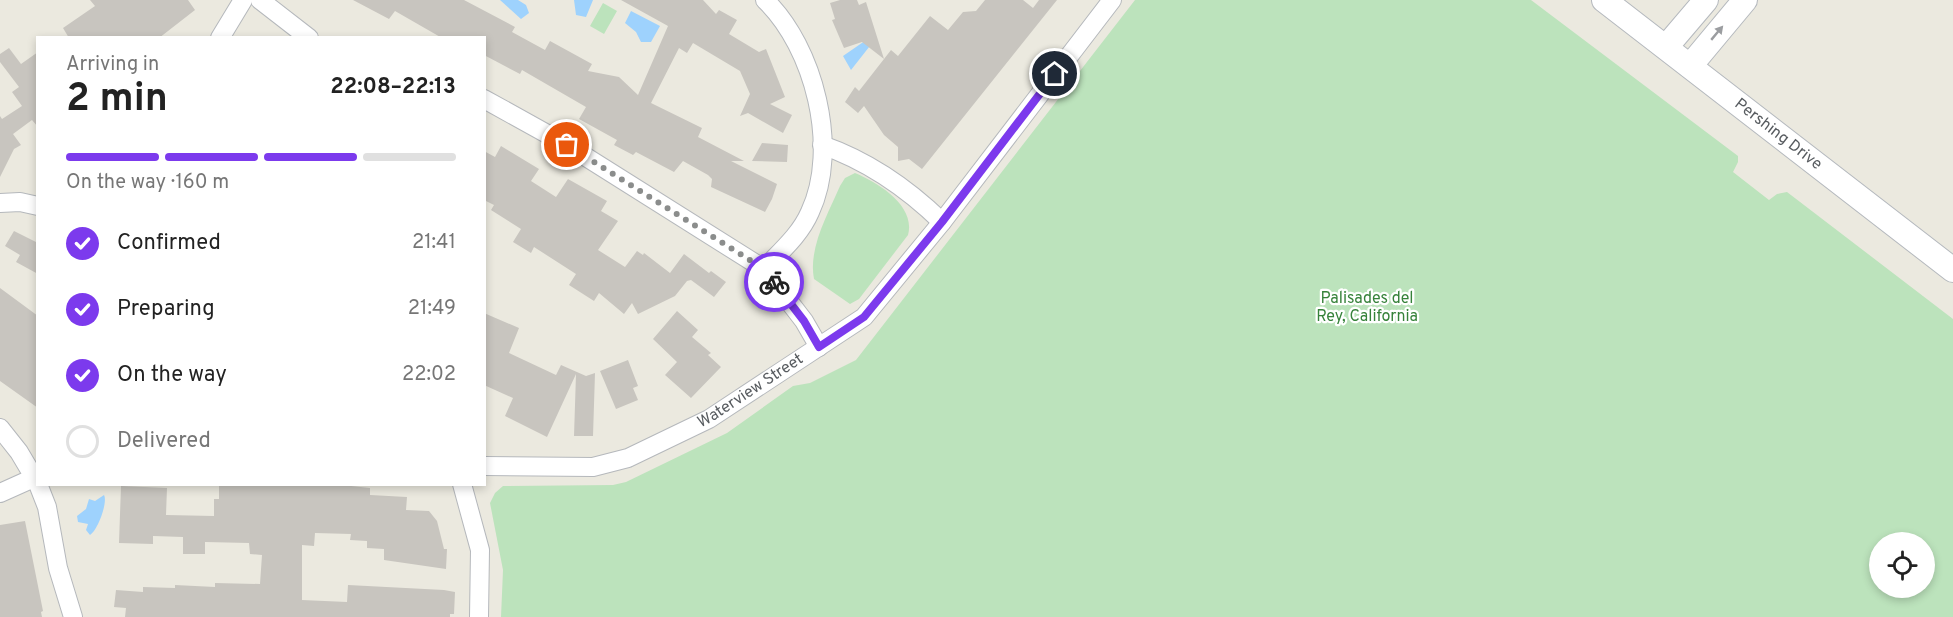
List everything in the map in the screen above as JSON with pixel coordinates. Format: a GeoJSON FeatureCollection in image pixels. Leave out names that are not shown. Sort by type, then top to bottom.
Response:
{"type":"FeatureCollection","features":[{"type":"Feature","properties":{"kind":"main road","name":"Pershing Drive"},"geometry":{"type":"LineString","coordinates":[[1605,0],[1953,270]]}},
{"type":"Feature","properties":{"kind":"main road"},"geometry":{"type":"LineString","coordinates":[[1666,47],[1706,0]]}},
{"type":"Feature","properties":{"kind":"main road"},"geometry":{"type":"LineString","coordinates":[[1690,66],[1745,0]]}},
{"type":"Feature","properties":{"kind":"street"},"geometry":{"type":"LineString","coordinates":[[221,36],[243,0]]}},
{"type":"Feature","properties":{"kind":"street"},"geometry":{"type":"LineString","coordinates":[[260,0],[306,36]]}},
{"type":"Feature","properties":{"kind":"street"},"geometry":{"type":"LineString","coordinates":[[764,269],[798,234],[810,212],[820,185],[822,145],[817,102],[808,66],[795,38],[778,13],[765,0]]}},
{"type":"Feature","properties":{"kind":"street","name":"Waterview Street"},"geometry":{"type":"LineString","coordinates":[[486,466],[610,465],[709,419],[864,317],[942,222],[1112,0]]}},
{"type":"Feature","properties":{"kind":"street"},"geometry":{"type":"LineString","coordinates":[[486,100],[567,145],[764,269],[804,321],[819,347]]}},
{"type":"Feature","properties":{"kind":"street"},"geometry":{"type":"LineString","coordinates":[[822,145],[854,156],[893,181],[942,222]]}},
{"type":"Feature","properties":{"kind":"street"},"geometry":{"type":"LineString","coordinates":[[0,203],[20,202],[36,206]]}},
{"type":"Feature","properties":{"kind":"street"},"geometry":{"type":"LineString","coordinates":[[0,428],[17,449],[36,479]]}},
{"type":"Feature","properties":{"kind":"street"},"geometry":{"type":"LineString","coordinates":[[0,493],[36,481]]}},
{"type":"Feature","properties":{"kind":"street"},"geometry":{"type":"LineString","coordinates":[[39,486],[47,507],[58,568],[73,617]]}},
{"type":"Feature","properties":{"kind":"street"},"geometry":{"type":"LineString","coordinates":[[463,486],[480,550],[480,617]]}},
{"type":"Feature","properties":{"kind":"green space","name":"Palisades del Rey, California"},"geometry":{"type":"Polygon","coordinates":[[[1135,0],[1531,0],[1738,156],[1733,172],[1769,200],[1777,194],[1787,192],[1953,319],[1953,617],[501,617],[503,570],[490,503],[495,493],[503,486],[613,485],[626,482],[727,433],[793,386],[810,383],[856,360],[1135,0]]]}},
{"type":"Feature","properties":{"kind":"green space"},"geometry":{"type":"Polygon","coordinates":[[[603,3],[617,11],[604,34],[590,26],[603,3]]]}},
{"type":"Feature","properties":{"kind":"green space"},"geometry":{"type":"Polygon","coordinates":[[[855,173],[875,183],[894,197],[906,214],[909,224],[908,235],[859,299],[850,304],[814,279],[813,267],[816,243],[830,208],[845,178],[855,173]]]}},
{"type":"Feature","properties":{"kind":"water"},"geometry":{"type":"Polygon","coordinates":[[[500,0],[518,0],[526,5],[529,13],[521,19],[500,0]]]}},
{"type":"Feature","properties":{"kind":"water"},"geometry":{"type":"Polygon","coordinates":[[[574,0],[593,0],[586,17],[576,15],[574,0]]]}},
{"type":"Feature","properties":{"kind":"water"},"geometry":{"type":"Polygon","coordinates":[[[631,11],[660,26],[651,42],[641,42],[636,32],[625,23],[631,11]]]}},
{"type":"Feature","properties":{"kind":"water"},"geometry":{"type":"Polygon","coordinates":[[[872,36],[873,42],[851,70],[843,56],[872,36]]]}},
{"type":"Feature","properties":{"kind":"water"},"geometry":{"type":"Polygon","coordinates":[[[104,495],[105,504],[101,516],[90,535],[86,530],[88,524],[78,522],[77,516],[86,509],[89,499],[95,501],[104,495]]]}},
{"type":"Feature","properties":{"kind":"building"},"geometry":{"type":"Polygon","coordinates":[[[90,0],[188,0],[195,10],[162,36],[68,36],[63,28],[95,6],[90,0]]]}},
{"type":"Feature","properties":{"kind":"building"},"geometry":{"type":"Polygon","coordinates":[[[353,0],[464,0],[515,27],[512,32],[545,50],[550,41],[592,64],[588,71],[619,77],[638,95],[668,26],[621,0],[703,0],[716,14],[719,10],[737,20],[729,34],[759,52],[766,49],[785,97],[770,104],[792,115],[783,133],[748,113],[740,116],[750,94],[740,71],[693,43],[687,53],[679,48],[651,103],[702,128],[698,137],[744,161],[731,161],[777,184],[772,199],[765,212],[711,187],[712,179],[708,175],[683,161],[674,172],[636,152],[633,155],[614,145],[617,140],[579,119],[586,107],[522,70],[520,74],[486,56],[486,36],[439,36],[395,11],[389,19],[353,0]]]}},
{"type":"Feature","properties":{"kind":"building"},"geometry":{"type":"Polygon","coordinates":[[[840,0],[857,0],[859,5],[866,2],[884,59],[862,42],[844,48],[832,20],[835,19],[830,3],[840,0]]]}},
{"type":"Feature","properties":{"kind":"building"},"geometry":{"type":"Polygon","coordinates":[[[985,0],[1023,0],[1033,8],[1039,0],[1057,0],[922,169],[909,159],[898,161],[898,147],[884,135],[864,106],[858,113],[845,102],[855,87],[859,91],[891,50],[898,56],[930,16],[948,30],[963,12],[976,11],[985,0]]]}},
{"type":"Feature","properties":{"kind":"building"},"geometry":{"type":"Polygon","coordinates":[[[9,48],[21,64],[36,53],[36,125],[32,120],[13,134],[21,145],[14,149],[0,177],[0,116],[2,119],[22,106],[12,92],[19,87],[0,62],[0,54],[9,48]]]}},
{"type":"Feature","properties":{"kind":"building"},"geometry":{"type":"Polygon","coordinates":[[[762,143],[788,145],[787,162],[752,161],[762,143]]]}},
{"type":"Feature","properties":{"kind":"building"},"geometry":{"type":"Polygon","coordinates":[[[501,146],[539,169],[531,181],[556,197],[568,179],[607,201],[601,211],[618,221],[598,250],[625,267],[637,251],[643,255],[644,253],[670,273],[684,254],[709,273],[711,271],[726,282],[714,297],[691,280],[687,281],[675,296],[638,314],[632,303],[624,314],[599,293],[594,301],[569,285],[576,274],[534,247],[531,253],[513,242],[521,229],[491,210],[494,205],[486,201],[486,152],[495,157],[501,146]]]}},
{"type":"Feature","properties":{"kind":"building"},"geometry":{"type":"Polygon","coordinates":[[[14,231],[36,242],[36,273],[16,262],[20,255],[5,246],[14,231]]]}},
{"type":"Feature","properties":{"kind":"building"},"geometry":{"type":"Polygon","coordinates":[[[0,288],[36,315],[36,407],[0,381],[0,288]]]}},
{"type":"Feature","properties":{"kind":"building"},"geometry":{"type":"Polygon","coordinates":[[[677,311],[698,330],[692,337],[711,353],[708,355],[721,367],[691,398],[665,375],[677,362],[653,339],[677,311]]]}},
{"type":"Feature","properties":{"kind":"building"},"geometry":{"type":"Polygon","coordinates":[[[486,314],[519,328],[509,353],[556,375],[561,365],[586,376],[595,373],[593,436],[574,436],[576,374],[547,437],[505,416],[513,398],[486,386],[486,314]]]}},
{"type":"Feature","properties":{"kind":"building"},"geometry":{"type":"Polygon","coordinates":[[[628,360],[638,386],[633,388],[638,400],[616,409],[600,371],[628,360]]]}},
{"type":"Feature","properties":{"kind":"building"},"geometry":{"type":"Polygon","coordinates":[[[121,486],[167,488],[166,515],[214,516],[214,499],[219,499],[219,486],[351,486],[370,488],[370,495],[407,497],[406,510],[429,511],[437,521],[444,549],[447,549],[446,569],[384,560],[384,549],[367,548],[367,541],[350,540],[351,534],[315,533],[314,546],[302,545],[302,600],[347,602],[348,585],[444,590],[455,592],[454,614],[450,614],[450,617],[125,617],[126,608],[114,607],[116,590],[143,592],[143,587],[175,588],[175,585],[215,587],[215,583],[260,584],[262,555],[250,554],[249,543],[205,542],[205,554],[183,554],[183,537],[153,536],[153,544],[119,543],[121,486]]]}},
{"type":"Feature","properties":{"kind":"building"},"geometry":{"type":"Polygon","coordinates":[[[25,521],[43,611],[41,612],[42,617],[0,617],[0,525],[25,521]]]}},
{"type":"Feature","properties":{"kind":"way so far"},"geometry":{"type":"LineString","coordinates":[[567,145],[764,269],[774,282]]}},
{"type":"Feature","properties":{"kind":"route"},"geometry":{"type":"LineString","coordinates":[[774,282],[804,321],[819,347],[864,317],[942,222],[1055,74]]}}]}
